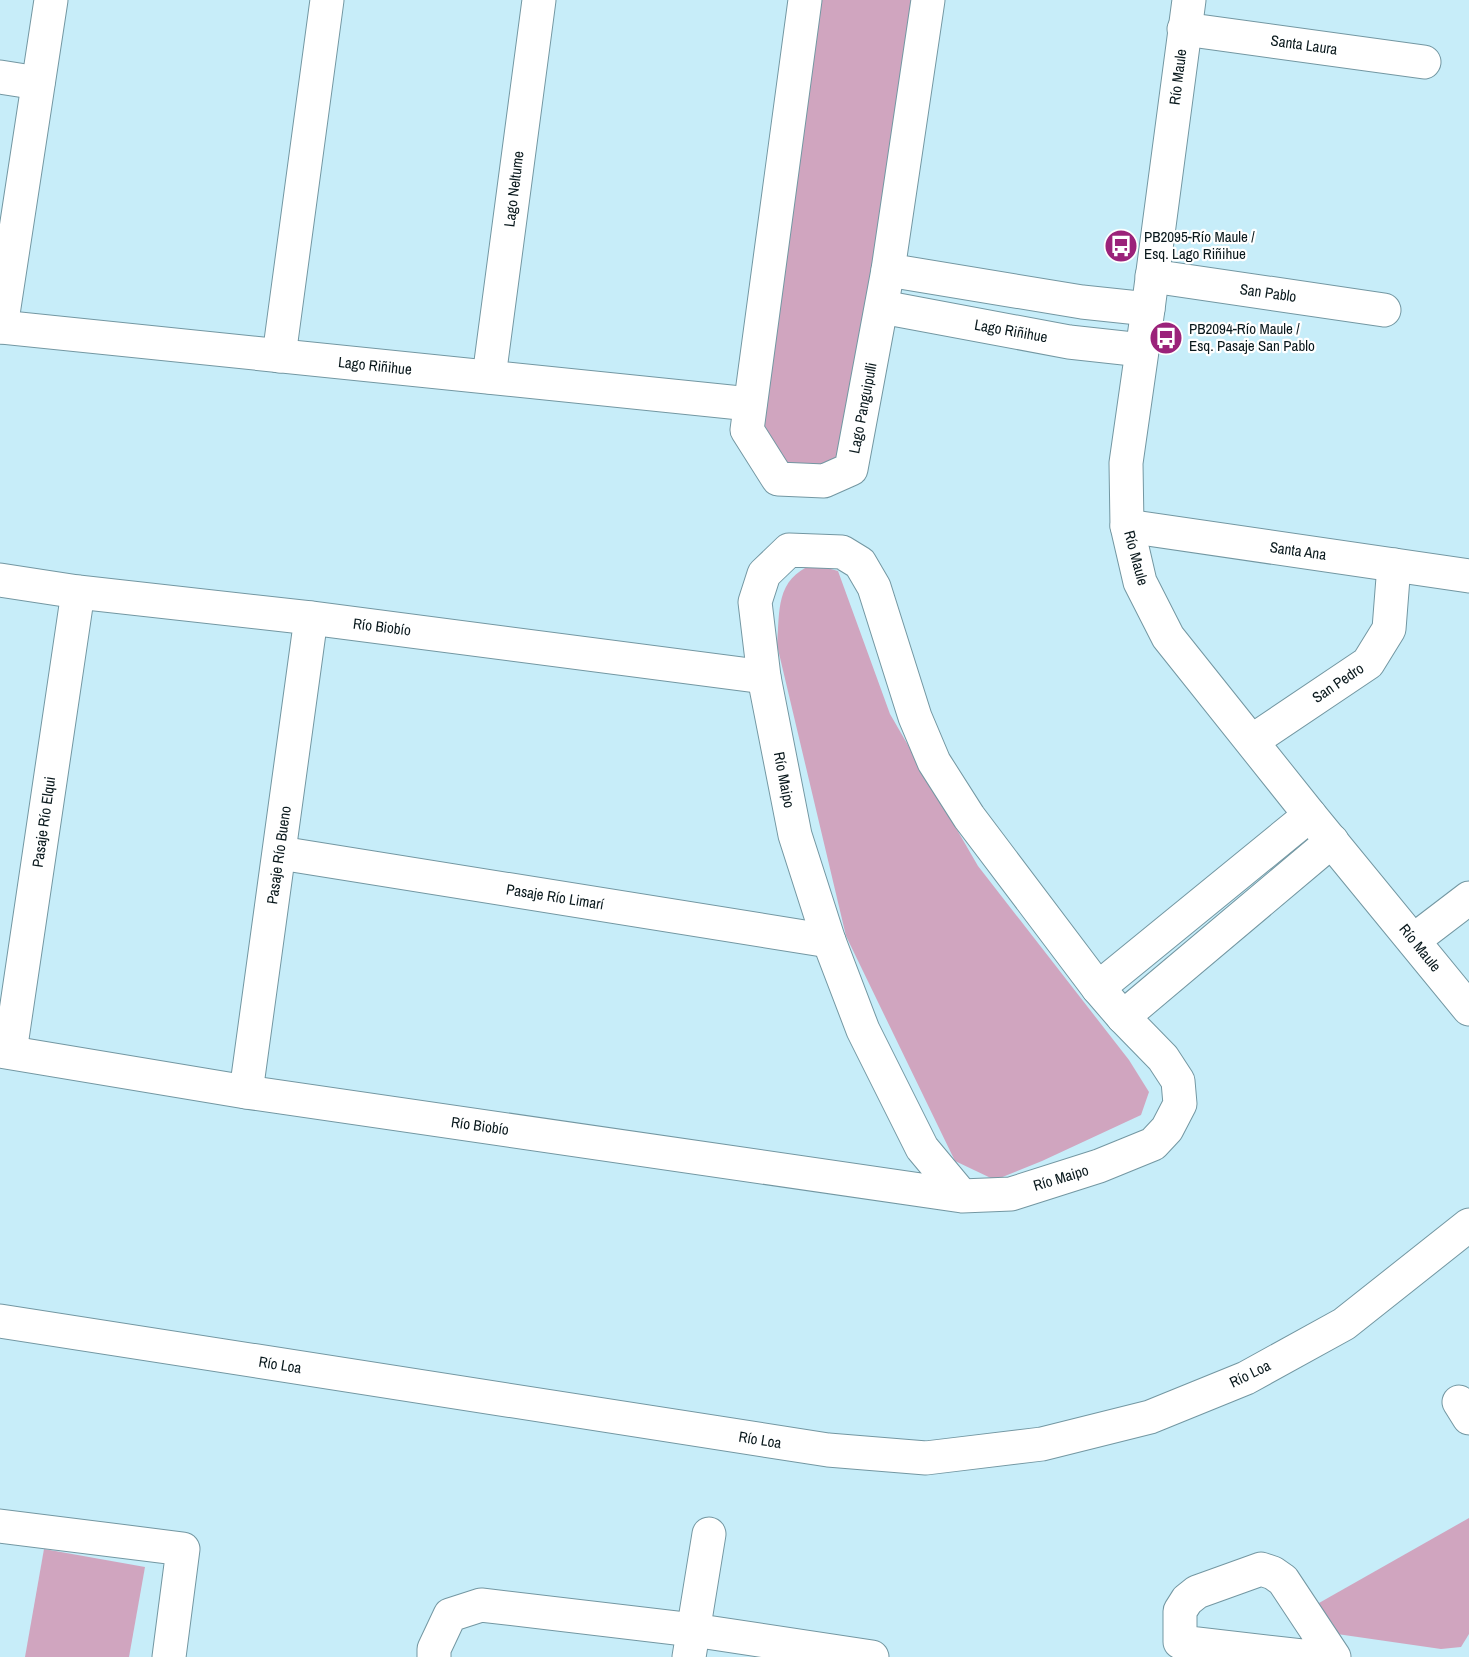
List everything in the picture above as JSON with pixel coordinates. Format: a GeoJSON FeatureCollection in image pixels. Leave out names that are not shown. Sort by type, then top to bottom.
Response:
{"type":"FeatureCollection","features":[{"type":"Feature","properties":{"kind":"street"},"geometry":{"type":"LineString","coordinates":[[1,327],[51,0]]}},
{"type":"Feature","properties":{"kind":"street"},"geometry":{"type":"LineString","coordinates":[[279,356],[327,0]]}},
{"type":"Feature","properties":{"kind":"street","name":"Lago Neltume"},"geometry":{"type":"LineString","coordinates":[[489,377],[538,0]]}},
{"type":"Feature","properties":{"kind":"street","name":"Lago Panguipulli"},"geometry":{"type":"LineString","coordinates":[[805,0],[747,430],[778,478],[824,481],[851,469],[882,307],[928,0]]}},
{"type":"Feature","properties":{"kind":"street","name":"Santa Laura"},"geometry":{"type":"LineString","coordinates":[[1186,14],[1424,62]]}},
{"type":"Feature","properties":{"kind":"street","name":"Río Maule"},"geometry":{"type":"LineString","coordinates":[[1186,14],[1126,463],[1127,526],[1140,582],[1168,637],[1469,1009]]}},
{"type":"Feature","properties":{"kind":"street"},"geometry":{"type":"LineString","coordinates":[[0,77],[38,83]]}},
{"type":"Feature","properties":{"kind":"street"},"geometry":{"type":"LineString","coordinates":[[888,270],[1082,302],[1148,309]]}},
{"type":"Feature","properties":{"kind":"street","name":"San Pablo"},"geometry":{"type":"LineString","coordinates":[[1152,276],[1384,310]]}},
{"type":"Feature","properties":{"kind":"street","name":"Lago Riñihue"},"geometry":{"type":"LineString","coordinates":[[882,307],[1069,342],[1142,350]]}},
{"type":"Feature","properties":{"kind":"street","name":"Lago Riñihue"},"geometry":{"type":"LineString","coordinates":[[1,327],[750,404]]}},
{"type":"Feature","properties":{"kind":"street","name":"Santa Ana"},"geometry":{"type":"LineString","coordinates":[[1127,526],[1469,576]]}},
{"type":"Feature","properties":{"kind":"street","name":"Río Maipo"},"geometry":{"type":"LineString","coordinates":[[789,549],[843,552],[860,562],[874,587],[915,717],[934,762],[969,816],[1098,988],[1164,1058],[1178,1081],[1180,1104],[1167,1129],[1153,1144],[1099,1166],[1011,1194],[962,1196],[922,1148],[863,1030],[829,941],[795,835],[764,677],[755,602],[764,574],[789,549]]}},
{"type":"Feature","properties":{"kind":"street","name":"San Pedro"},"geometry":{"type":"LineString","coordinates":[[1252,741],[1368,663],[1389,629],[1394,565]]}},
{"type":"Feature","properties":{"kind":"street","name":"Río Biobío"},"geometry":{"type":"LineString","coordinates":[[0,580],[78,592],[311,618],[764,677]]}},
{"type":"Feature","properties":{"kind":"street","name":"Pasaje Río Elqui"},"geometry":{"type":"LineString","coordinates":[[5,1052],[78,592]]}},
{"type":"Feature","properties":{"kind":"street","name":"Pasaje Río Bueno"},"geometry":{"type":"LineString","coordinates":[[246,1092],[311,618]]}},
{"type":"Feature","properties":{"kind":"street"},"geometry":{"type":"LineString","coordinates":[[1098,988],[1310,815]]}},
{"type":"Feature","properties":{"kind":"street"},"geometry":{"type":"LineString","coordinates":[[1123,1017],[1332,841]]}},
{"type":"Feature","properties":{"kind":"street","name":"Pasaje Río Limarí"},"geometry":{"type":"LineString","coordinates":[[280,853],[829,941]]}},
{"type":"Feature","properties":{"kind":"street"},"geometry":{"type":"LineString","coordinates":[[1414,940],[1469,898]]}},
{"type":"Feature","properties":{"kind":"street","name":"Río Biobío"},"geometry":{"type":"LineString","coordinates":[[5,1052],[246,1092],[962,1196]]}},
{"type":"Feature","properties":{"kind":"street","name":"Río Loa"},"geometry":{"type":"LineString","coordinates":[[0,1321],[828,1450],[926,1458],[1042,1444],[1150,1417],[1246,1378],[1344,1324],[1469,1225]]}},
{"type":"Feature","properties":{"kind":"street"},"geometry":{"type":"LineString","coordinates":[[0,1526],[183,1549],[170,1657]]}},
{"type":"Feature","properties":{"kind":"street"},"geometry":{"type":"LineString","coordinates":[[691,1643],[709,1534]]}},
{"type":"Feature","properties":{"kind":"street"},"geometry":{"type":"LineString","coordinates":[[1311,1657],[1180,1642],[1180,1611],[1187,1600],[1197,1592],[1261,1569],[1273,1573],[1282,1580],[1334,1657]]}},
{"type":"Feature","properties":{"kind":"street"},"geometry":{"type":"LineString","coordinates":[[434,1657],[434,1649],[450,1615],[481,1605],[691,1643],[872,1657]]}},
{"type":"Feature","properties":{"kind":"shaded area"},"geometry":{"type":"Polygon","coordinates":[[[811,0],[918,0],[843,464],[782,471],[753,430],[811,0]]]}},
{"type":"Feature","properties":{"kind":"shaded area"},"geometry":{"type":"Polygon","coordinates":[[[813,564],[838,571],[890,714],[978,866],[1129,1060],[1149,1092],[1141,1115],[995,1180],[955,1161],[846,936],[777,645],[780,608],[786,587],[792,578],[813,564]]]}},
{"type":"Feature","properties":{"kind":"shaded area"},"geometry":{"type":"Polygon","coordinates":[[[1469,1518],[1469,1634],[1461,1647],[1441,1649],[1337,1634],[1328,1623],[1319,1603],[1469,1518]]]}},
{"type":"Feature","properties":{"kind":"shaded area"},"geometry":{"type":"Polygon","coordinates":[[[44,1549],[145,1567],[129,1657],[25,1657],[44,1549]]]}},
{"type":"Feature","properties":{"kind":"place","name":"PB2095-Río Maule / Esq. Lago Riñihue"},"geometry":{"type":"Point","coordinates":[1121,246]}},
{"type":"Feature","properties":{"kind":"place","name":"PB2094-Río Maule / Esq. Pasaje San Pablo"},"geometry":{"type":"Point","coordinates":[1166,338]}}]}
